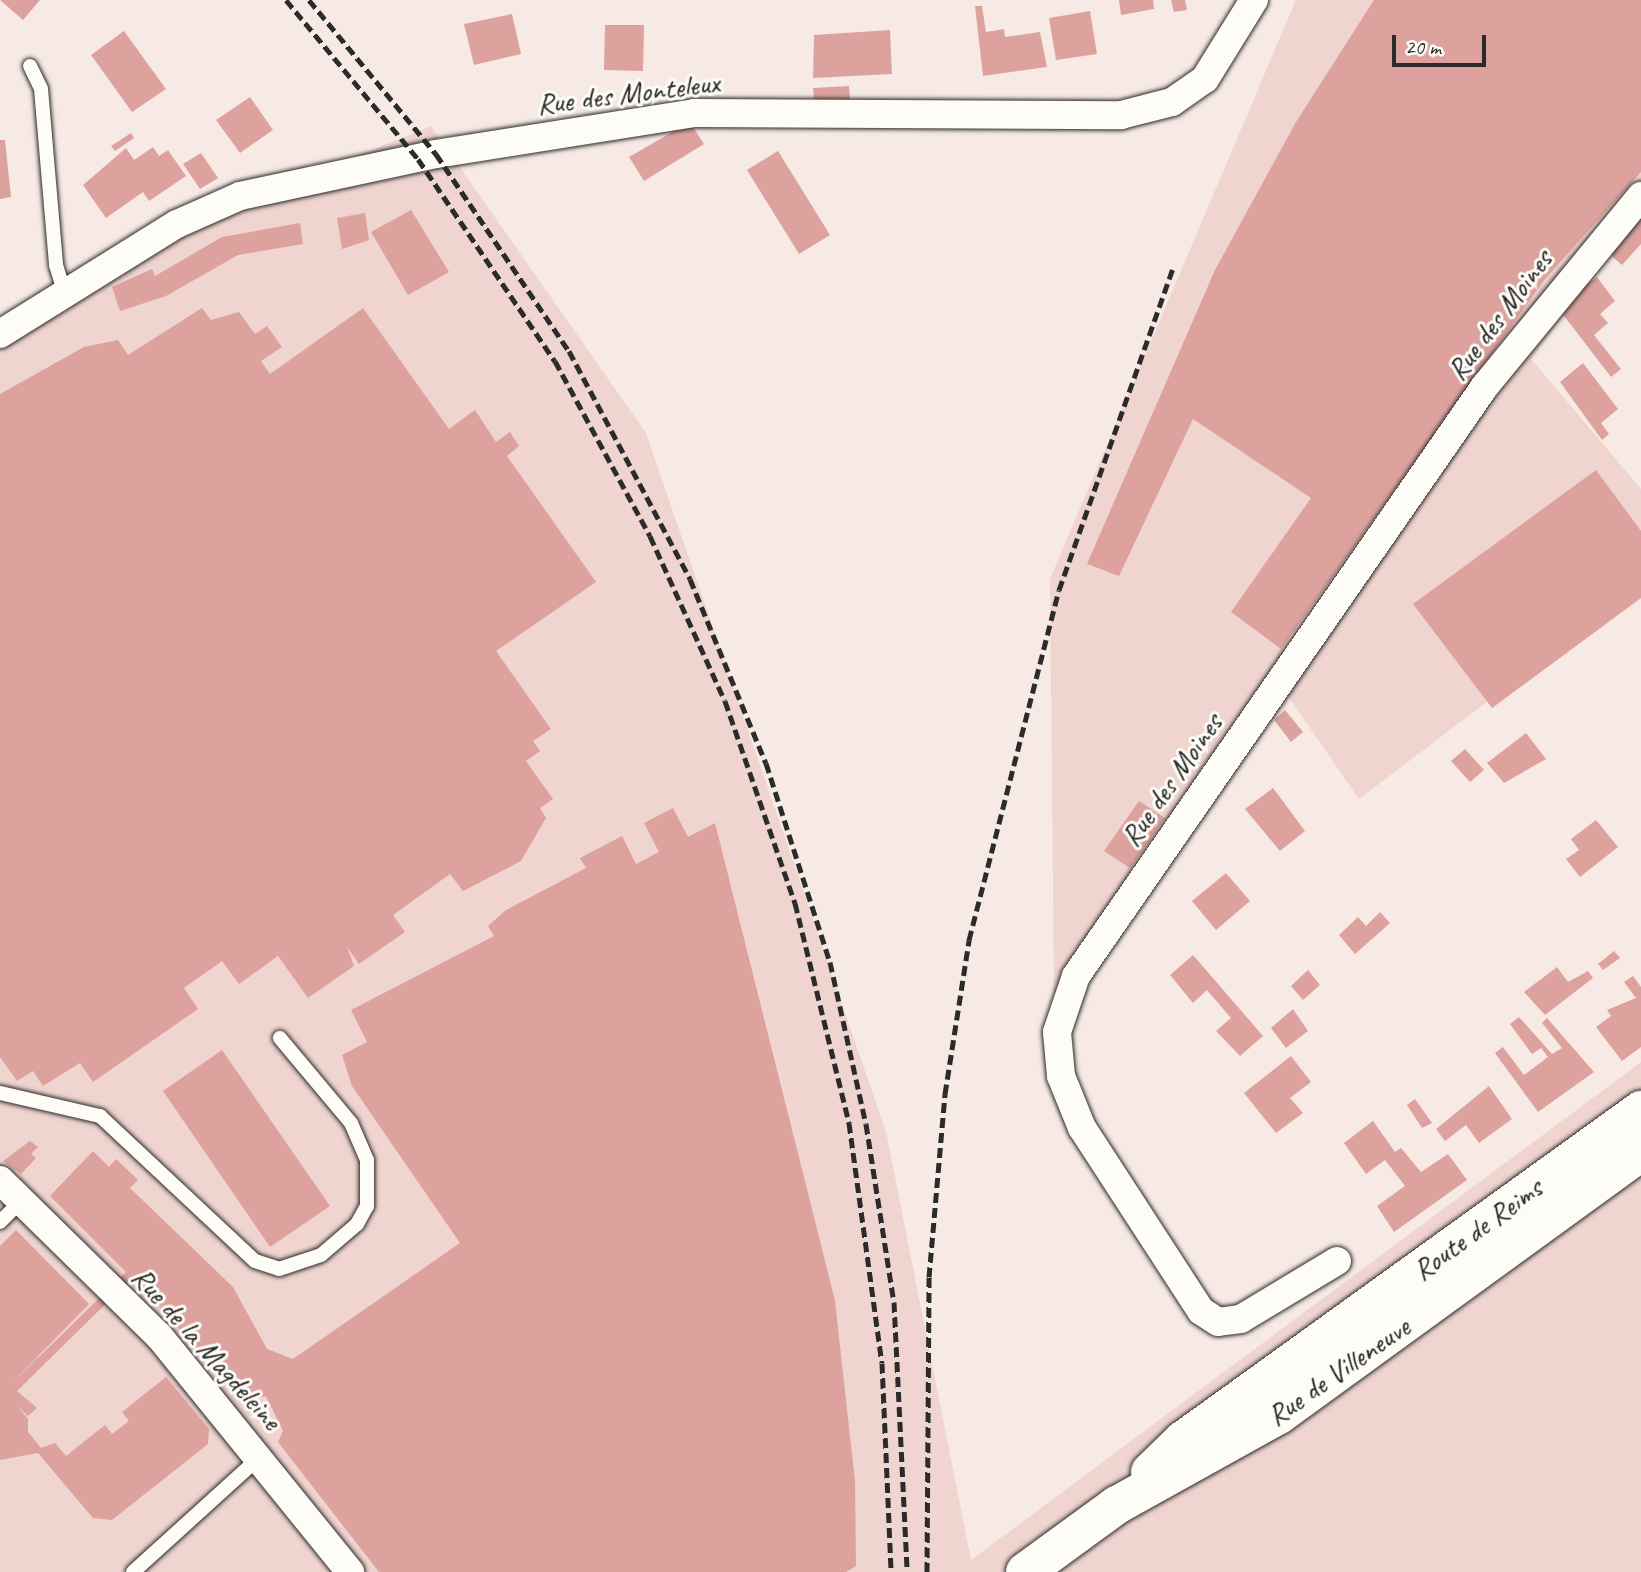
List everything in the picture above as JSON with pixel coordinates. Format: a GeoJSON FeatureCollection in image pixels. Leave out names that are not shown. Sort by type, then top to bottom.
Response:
{"type":"FeatureCollection","features":[{"type":"Feature","properties":{"kind":"main road","name":"Route de Reims"},"geometry":{"type":"LineString","coordinates":[[1117,1504],[1184,1440],[1641,1110]]}},
{"type":"Feature","properties":{"kind":"main road","name":"Rue de Villeneuve"},"geometry":{"type":"LineString","coordinates":[[1025,1572],[1117,1504],[1279,1415],[1641,1152]]}},
{"type":"Feature","properties":{"kind":"street","name":"Rue des Monteleux"},"geometry":{"type":"LineString","coordinates":[[0,334],[177,224],[240,196],[516,140],[694,113],[1121,116],[1172,102],[1205,79],[1254,0]]}},
{"type":"Feature","properties":{"kind":"street","name":"Rue des Moines"},"geometry":{"type":"LineString","coordinates":[[1337,1261],[1241,1319],[1218,1322],[1200,1311],[1082,1128],[1061,1076],[1057,1032],[1076,976],[1485,386],[1641,196]]}},
{"type":"Feature","properties":{"kind":"street","name":"Rue de la Magdeleine"},"geometry":{"type":"LineString","coordinates":[[0,1180],[23,1199],[159,1336],[260,1457],[350,1572]]}},
{"type":"Feature","properties":{"kind":"lane"},"geometry":{"type":"LineString","coordinates":[[30,66],[41,89],[56,264],[65,295]]}},
{"type":"Feature","properties":{"kind":"lane"},"geometry":{"type":"LineString","coordinates":[[0,1093],[100,1116],[255,1261],[279,1269],[321,1255],[357,1224],[368,1206],[367,1160],[351,1123],[280,1038]]}},
{"type":"Feature","properties":{"kind":"lane"},"geometry":{"type":"LineString","coordinates":[[0,1222],[23,1199]]}},
{"type":"Feature","properties":{"kind":"lane"},"geometry":{"type":"LineString","coordinates":[[133,1572],[260,1457]]}},
{"type":"Feature","properties":{"kind":"shaded area"},"geometry":{"type":"Polygon","coordinates":[[[1296,0],[1641,0],[1641,221],[1637,216],[1531,359],[1641,489],[1641,585],[1359,799],[1288,696],[1093,962],[1054,994],[1050,579],[1296,0]]]}},
{"type":"Feature","properties":{"kind":"shaded area"},"geometry":{"type":"Polygon","coordinates":[[[431,126],[646,433],[886,1132],[971,1560],[1641,1062],[1641,1572],[0,1572],[0,346],[160,237],[431,126]]]}},
{"type":"Feature","properties":{"kind":"building"},"geometry":{"type":"Polygon","coordinates":[[[0,0],[40,0],[23,20],[0,0]]]}},
{"type":"Feature","properties":{"kind":"building"},"geometry":{"type":"Polygon","coordinates":[[[1119,0],[1153,0],[1154,9],[1121,15],[1119,0]]]}},
{"type":"Feature","properties":{"kind":"building"},"geometry":{"type":"Polygon","coordinates":[[[1171,0],[1185,0],[1187,10],[1174,12],[1171,0]]]}},
{"type":"Feature","properties":{"kind":"building"},"geometry":{"type":"Polygon","coordinates":[[[1374,0],[1641,0],[1641,172],[1545,279],[1281,649],[1231,612],[1311,498],[1193,419],[1119,576],[1087,564],[1215,270],[1296,122],[1374,0]]]}},
{"type":"Feature","properties":{"kind":"building"},"geometry":{"type":"Polygon","coordinates":[[[975,6],[982,6],[986,32],[1004,29],[1005,37],[1040,32],[1047,67],[983,76],[975,6]]]}},
{"type":"Feature","properties":{"kind":"building"},"geometry":{"type":"Polygon","coordinates":[[[1090,11],[1097,54],[1056,60],[1049,18],[1090,11]]]}},
{"type":"Feature","properties":{"kind":"building"},"geometry":{"type":"Polygon","coordinates":[[[512,14],[521,54],[474,65],[464,24],[512,14]]]}},
{"type":"Feature","properties":{"kind":"building"},"geometry":{"type":"Polygon","coordinates":[[[605,25],[644,25],[643,71],[604,70],[605,25]]]}},
{"type":"Feature","properties":{"kind":"building"},"geometry":{"type":"Polygon","coordinates":[[[890,30],[892,74],[813,78],[814,35],[890,30]]]}},
{"type":"Feature","properties":{"kind":"building"},"geometry":{"type":"Polygon","coordinates":[[[124,31],[166,89],[132,112],[91,55],[124,31]]]}},
{"type":"Feature","properties":{"kind":"building"},"geometry":{"type":"Polygon","coordinates":[[[849,86],[850,99],[814,99],[813,88],[849,86]]]}},
{"type":"Feature","properties":{"kind":"building"},"geometry":{"type":"Polygon","coordinates":[[[250,97],[273,130],[240,153],[216,120],[250,97]]]}},
{"type":"Feature","properties":{"kind":"building"},"geometry":{"type":"Polygon","coordinates":[[[693,127],[704,144],[644,181],[629,157],[679,128],[693,127]]]}},
{"type":"Feature","properties":{"kind":"building"},"geometry":{"type":"Polygon","coordinates":[[[131,133],[134,138],[115,151],[111,146],[131,133]]]}},
{"type":"Feature","properties":{"kind":"building"},"geometry":{"type":"Polygon","coordinates":[[[0,140],[5,140],[11,197],[0,199],[0,140]]]}},
{"type":"Feature","properties":{"kind":"building"},"geometry":{"type":"Polygon","coordinates":[[[153,147],[159,156],[168,150],[186,176],[149,201],[143,192],[106,218],[83,185],[126,148],[134,160],[153,147]]]}},
{"type":"Feature","properties":{"kind":"building"},"geometry":{"type":"Polygon","coordinates":[[[778,151],[830,235],[799,254],[747,170],[778,151]]]}},
{"type":"Feature","properties":{"kind":"building"},"geometry":{"type":"Polygon","coordinates":[[[201,153],[218,178],[200,189],[183,164],[201,153]]]}},
{"type":"Feature","properties":{"kind":"building"},"geometry":{"type":"Polygon","coordinates":[[[411,210],[449,272],[408,295],[371,232],[411,210]]]}},
{"type":"Feature","properties":{"kind":"building"},"geometry":{"type":"Polygon","coordinates":[[[365,213],[369,240],[342,249],[337,218],[365,213]]]}},
{"type":"Feature","properties":{"kind":"building"},"geometry":{"type":"Polygon","coordinates":[[[1641,213],[1641,244],[1622,265],[1606,251],[1641,213]]]}},
{"type":"Feature","properties":{"kind":"building"},"geometry":{"type":"Polygon","coordinates":[[[300,223],[303,244],[238,255],[166,296],[120,311],[112,287],[152,269],[155,276],[222,237],[300,223]]]}},
{"type":"Feature","properties":{"kind":"building"},"geometry":{"type":"Polygon","coordinates":[[[1597,277],[1615,301],[1600,314],[1608,323],[1594,335],[1621,369],[1611,377],[1558,308],[1597,277]]]}},
{"type":"Feature","properties":{"kind":"building"},"geometry":{"type":"Polygon","coordinates":[[[202,308],[211,320],[239,312],[255,334],[267,326],[282,347],[261,361],[270,374],[363,308],[449,429],[475,410],[496,442],[510,432],[519,446],[507,456],[596,582],[496,651],[551,729],[533,741],[540,751],[526,761],[553,799],[540,808],[546,818],[521,861],[463,891],[450,874],[393,915],[405,932],[359,964],[347,947],[354,966],[308,998],[278,956],[239,984],[222,961],[184,988],[198,1009],[93,1082],[80,1063],[43,1086],[33,1071],[17,1081],[0,1057],[0,394],[84,347],[118,340],[128,355],[202,308]]]}},
{"type":"Feature","properties":{"kind":"building"},"geometry":{"type":"Polygon","coordinates":[[[1583,363],[1618,409],[1601,423],[1609,434],[1602,440],[1560,382],[1583,363]]]}},
{"type":"Feature","properties":{"kind":"building"},"geometry":{"type":"Polygon","coordinates":[[[1596,470],[1641,531],[1641,598],[1492,708],[1413,604],[1596,470]]]}},
{"type":"Feature","properties":{"kind":"building"},"geometry":{"type":"Polygon","coordinates":[[[1285,710],[1303,732],[1291,742],[1274,720],[1285,710]]]}},
{"type":"Feature","properties":{"kind":"building"},"geometry":{"type":"Polygon","coordinates":[[[1526,733],[1546,759],[1504,783],[1487,763],[1526,733]]]}},
{"type":"Feature","properties":{"kind":"building"},"geometry":{"type":"Polygon","coordinates":[[[1465,749],[1484,770],[1470,782],[1451,761],[1465,749]]]}},
{"type":"Feature","properties":{"kind":"building"},"geometry":{"type":"Polygon","coordinates":[[[1273,788],[1305,831],[1280,851],[1245,809],[1273,788]]]}},
{"type":"Feature","properties":{"kind":"building"},"geometry":{"type":"Polygon","coordinates":[[[1139,801],[1165,818],[1130,868],[1104,851],[1139,801]]]}},
{"type":"Feature","properties":{"kind":"building"},"geometry":{"type":"Polygon","coordinates":[[[673,808],[688,837],[715,823],[835,1301],[855,1481],[856,1566],[846,1572],[379,1572],[278,1442],[283,1431],[266,1396],[246,1402],[132,1278],[17,1391],[37,1408],[28,1416],[18,1406],[28,1419],[28,1432],[41,1448],[55,1443],[66,1456],[105,1425],[112,1434],[129,1421],[122,1412],[166,1377],[209,1429],[208,1444],[112,1520],[93,1518],[38,1453],[0,1460],[0,1246],[16,1230],[89,1304],[11,1384],[126,1272],[50,1196],[93,1151],[109,1167],[116,1159],[138,1180],[130,1188],[233,1287],[267,1349],[293,1359],[460,1243],[352,1086],[342,1055],[367,1042],[351,1010],[494,936],[488,926],[506,910],[586,868],[580,858],[622,836],[636,864],[659,852],[644,823],[673,808]]]}},
{"type":"Feature","properties":{"kind":"building"},"geometry":{"type":"Polygon","coordinates":[[[1596,820],[1618,847],[1580,877],[1566,859],[1579,850],[1571,839],[1596,820]]]}},
{"type":"Feature","properties":{"kind":"building"},"geometry":{"type":"Polygon","coordinates":[[[1226,873],[1250,901],[1216,930],[1192,901],[1226,873]]]}},
{"type":"Feature","properties":{"kind":"building"},"geometry":{"type":"Polygon","coordinates":[[[1380,912],[1390,923],[1355,954],[1339,935],[1358,917],[1366,926],[1380,912]]]}},
{"type":"Feature","properties":{"kind":"building"},"geometry":{"type":"Polygon","coordinates":[[[1614,951],[1620,958],[1603,970],[1598,964],[1614,951]]]}},
{"type":"Feature","properties":{"kind":"building"},"geometry":{"type":"Polygon","coordinates":[[[1193,955],[1263,1036],[1240,1056],[1216,1031],[1231,1018],[1207,990],[1193,1003],[1170,975],[1193,955]]]}},
{"type":"Feature","properties":{"kind":"building"},"geometry":{"type":"Polygon","coordinates":[[[1557,967],[1568,982],[1588,971],[1593,978],[1545,1015],[1524,992],[1557,967]]]}},
{"type":"Feature","properties":{"kind":"building"},"geometry":{"type":"Polygon","coordinates":[[[1308,970],[1320,985],[1303,1000],[1291,986],[1308,970]]]}},
{"type":"Feature","properties":{"kind":"building"},"geometry":{"type":"Polygon","coordinates":[[[1633,976],[1641,987],[1641,1047],[1622,1061],[1596,1027],[1611,1016],[1607,1010],[1636,998],[1624,982],[1633,976]]]}},
{"type":"Feature","properties":{"kind":"building"},"geometry":{"type":"Polygon","coordinates":[[[1293,1009],[1308,1031],[1286,1048],[1271,1028],[1293,1009]]]}},
{"type":"Feature","properties":{"kind":"building"},"geometry":{"type":"Polygon","coordinates":[[[1519,1017],[1552,1054],[1562,1048],[1542,1023],[1547,1018],[1594,1072],[1538,1112],[1495,1053],[1503,1047],[1524,1075],[1548,1057],[1541,1048],[1532,1054],[1510,1024],[1519,1017]]]}},
{"type":"Feature","properties":{"kind":"building"},"geometry":{"type":"Polygon","coordinates":[[[222,1050],[330,1206],[270,1247],[163,1091],[222,1050]]]}},
{"type":"Feature","properties":{"kind":"building"},"geometry":{"type":"Polygon","coordinates":[[[1291,1056],[1311,1082],[1290,1098],[1303,1113],[1276,1133],[1244,1093],[1291,1056]]]}},
{"type":"Feature","properties":{"kind":"building"},"geometry":{"type":"Polygon","coordinates":[[[1489,1086],[1512,1119],[1479,1143],[1466,1125],[1445,1141],[1436,1129],[1489,1086]]]}},
{"type":"Feature","properties":{"kind":"building"},"geometry":{"type":"Polygon","coordinates":[[[1415,1099],[1432,1123],[1422,1128],[1407,1105],[1415,1099]]]}},
{"type":"Feature","properties":{"kind":"building"},"geometry":{"type":"Polygon","coordinates":[[[1373,1121],[1395,1152],[1401,1148],[1421,1172],[1448,1154],[1467,1180],[1394,1232],[1377,1206],[1405,1186],[1385,1160],[1366,1174],[1344,1143],[1373,1121]]]}},
{"type":"Feature","properties":{"kind":"building"},"geometry":{"type":"Polygon","coordinates":[[[30,1141],[38,1147],[31,1154],[36,1158],[21,1174],[3,1161],[30,1141]]]}},
{"type":"Feature","properties":{"kind":"railway"},"geometry":{"type":"LineString","coordinates":[[286,0],[418,159],[555,361],[650,536],[725,701],[795,903],[849,1123],[882,1363],[891,1572]]}},
{"type":"Feature","properties":{"kind":"railway"},"geometry":{"type":"LineString","coordinates":[[309,0],[436,154],[569,351],[690,579],[766,763],[830,962],[866,1124],[894,1302],[907,1572]]}},
{"type":"Feature","properties":{"kind":"railway"},"geometry":{"type":"LineString","coordinates":[[927,1572],[929,1277],[945,1094],[969,940],[1059,590],[1174,265]]}}]}
